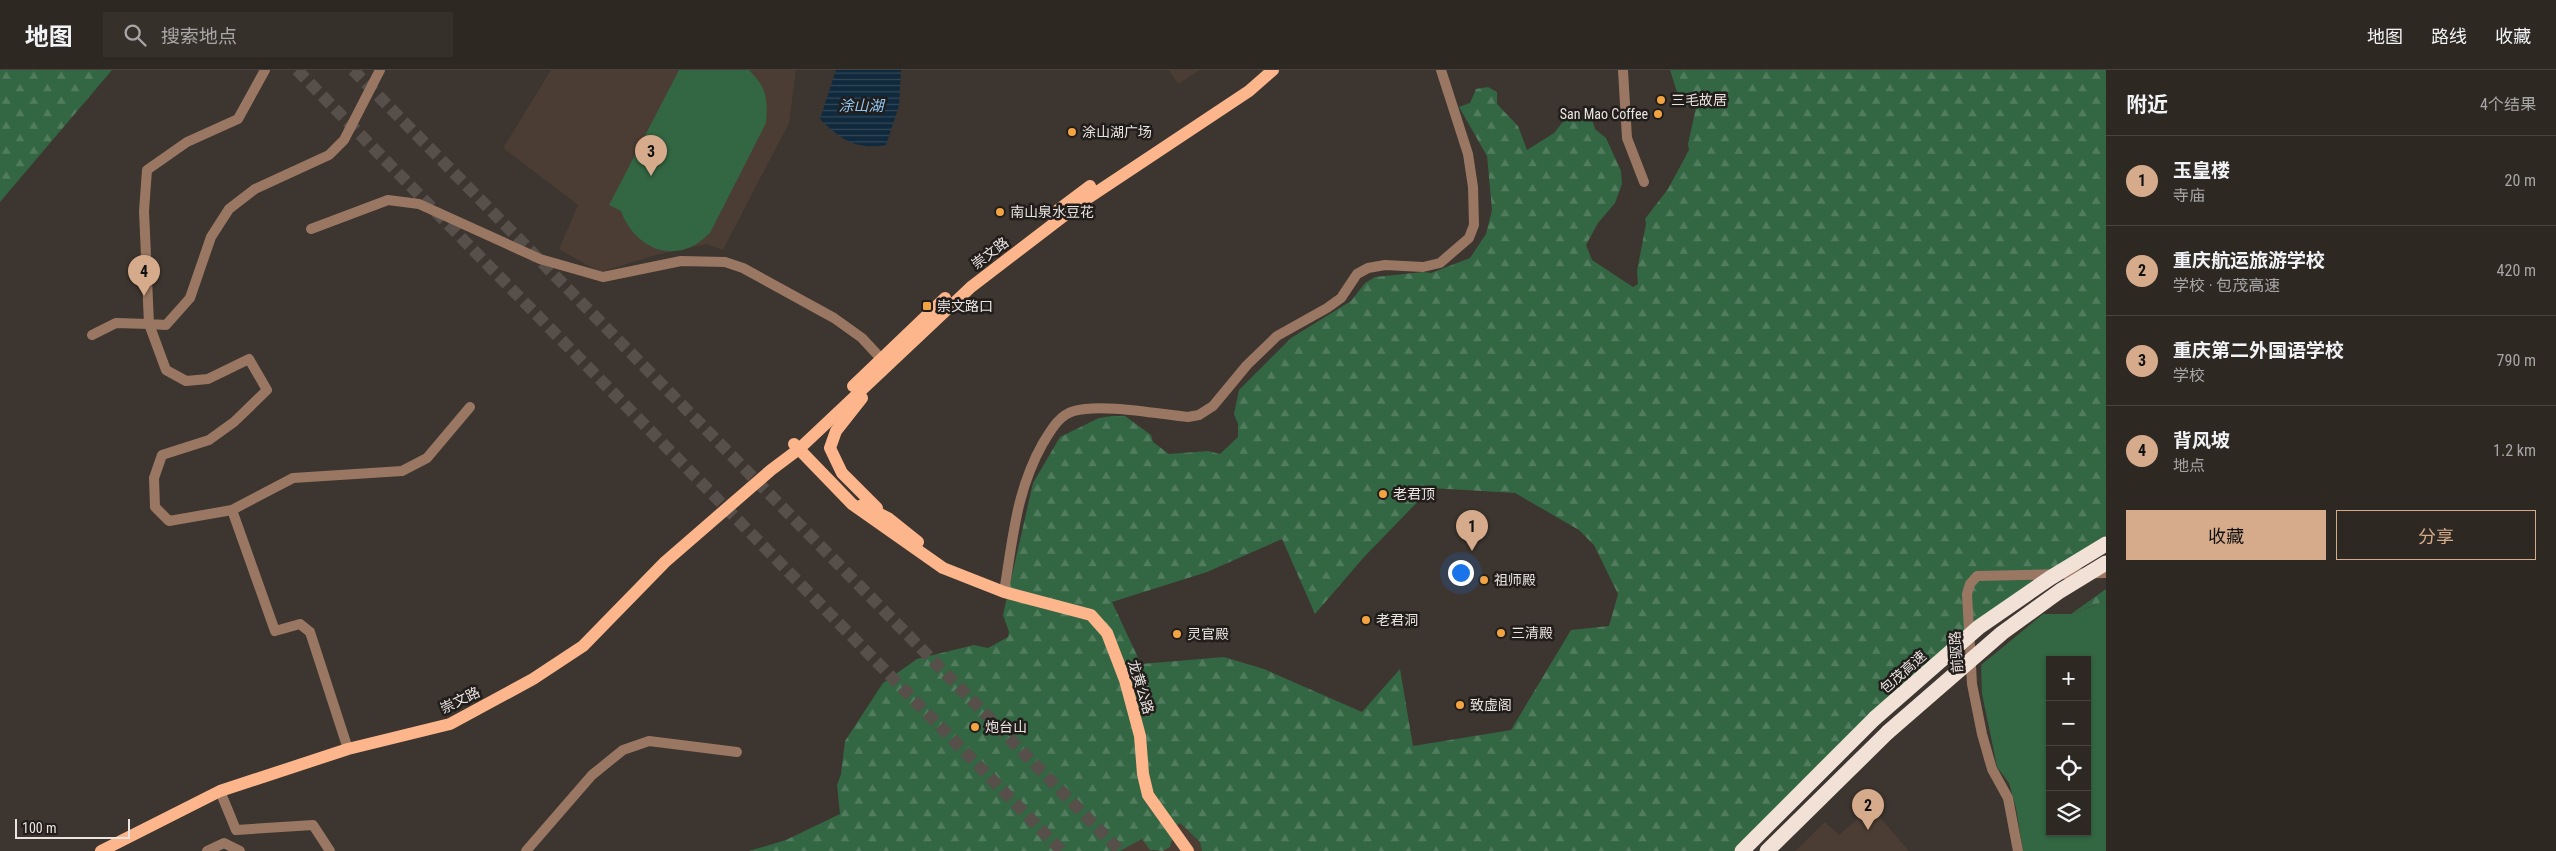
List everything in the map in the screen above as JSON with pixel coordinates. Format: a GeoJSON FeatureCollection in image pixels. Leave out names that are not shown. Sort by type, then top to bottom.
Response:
{"type":"FeatureCollection","features":[{"type":"Feature","properties":{"kind":"highway","name":"包茂高速"},"geometry":{"type":"LineString","coordinates":[[1742,851],[1875,718],[1979,627],[2050,578],[2106,544]]}},
{"type":"Feature","properties":{"kind":"highway"},"geometry":{"type":"LineString","coordinates":[[1767,851],[1888,732],[2002,632],[2060,591],[2106,563]]}},
{"type":"Feature","properties":{"kind":"main road","name":"崇文路"},"geometry":{"type":"LineString","coordinates":[[101,851],[220,791],[348,749],[450,724],[533,679],[583,646],[665,562],[798,445],[956,289],[1076,196],[1243,85],[1261,70]]}},
{"type":"Feature","properties":{"kind":"main road","name":"崇文路"},"geometry":{"type":"LineString","coordinates":[[884,362],[971,286],[1082,202],[1249,91],[1273,70]]}},
{"type":"Feature","properties":{"kind":"main road"},"geometry":{"type":"LineString","coordinates":[[884,362],[836,431],[830,448],[836,463],[850,482],[888,524]]}},
{"type":"Feature","properties":{"kind":"main road","name":"龙黄公路"},"geometry":{"type":"LineString","coordinates":[[798,445],[854,500],[952,572],[1004,592],[1091,615],[1107,633],[1125,680],[1140,736],[1143,774],[1148,795],[1188,851]]}},
{"type":"Feature","properties":{"kind":"street"},"geometry":{"type":"LineString","coordinates":[[265,70],[238,119],[187,142],[147,170],[144,211],[149,324],[166,370],[186,381],[208,379],[249,358],[267,390],[234,422],[209,440],[162,455],[154,478],[155,506],[169,522],[232,510],[293,478],[402,471],[427,458],[470,407]]}},
{"type":"Feature","properties":{"kind":"street"},"geometry":{"type":"LineString","coordinates":[[92,335],[116,323],[166,325],[190,298],[211,237],[229,209],[255,189],[329,155],[344,140],[380,70]]}},
{"type":"Feature","properties":{"kind":"street"},"geometry":{"type":"LineString","coordinates":[[1004,592],[1021,490],[1032,462],[1049,432],[1065,415],[1073,411],[1097,408],[1188,417],[1199,415],[1213,406],[1247,365],[1277,336],[1341,298],[1357,274],[1368,268],[1386,265],[1423,267],[1440,263],[1469,238],[1474,225],[1473,187],[1468,154],[1441,70]]}},
{"type":"Feature","properties":{"kind":"street"},"geometry":{"type":"LineString","coordinates":[[1623,70],[1627,138],[1644,182]]}},
{"type":"Feature","properties":{"kind":"street"},"geometry":{"type":"LineString","coordinates":[[311,229],[388,200],[418,204],[540,259],[603,277],[680,260],[709,260],[743,268],[849,328],[884,362]]}},
{"type":"Feature","properties":{"kind":"street"},"geometry":{"type":"LineString","coordinates":[[232,510],[275,631],[300,624],[310,632],[348,749]]}},
{"type":"Feature","properties":{"kind":"street","name":"前驱路"},"geometry":{"type":"LineString","coordinates":[[2018,851],[2008,798],[1992,768],[1974,698],[1967,594],[1970,584],[1977,576],[2106,573]]}},
{"type":"Feature","properties":{"kind":"street"},"geometry":{"type":"LineString","coordinates":[[526,851],[592,775],[623,750],[649,741],[737,752]]}},
{"type":"Feature","properties":{"kind":"street"},"geometry":{"type":"LineString","coordinates":[[220,791],[236,830],[313,825],[330,851]]}},
{"type":"Feature","properties":{"kind":"street"},"geometry":{"type":"LineString","coordinates":[[207,851],[224,843],[240,851]]}},
{"type":"Feature","properties":{"kind":"shaded area"},"geometry":{"type":"Polygon","coordinates":[[[551,70],[796,70],[789,123],[723,250],[707,244],[656,255],[600,272],[559,249],[578,205],[503,148],[551,70]]]}},
{"type":"Feature","properties":{"kind":"shaded area"},"geometry":{"type":"Polygon","coordinates":[[[1169,70],[1200,70],[1178,84],[1169,70]]]}},
{"type":"Feature","properties":{"kind":"shaded area"},"geometry":{"type":"Polygon","coordinates":[[[1871,807],[1909,851],[1795,851],[1825,822],[1839,835],[1871,807]]]}},
{"type":"Feature","properties":{"kind":"shaded area"},"geometry":{"type":"Polygon","coordinates":[[[1180,823],[1200,842],[1202,851],[1163,851],[1170,847],[1175,827],[1180,823]]]}},
{"type":"Feature","properties":{"kind":"shaded area"},"geometry":{"type":"Polygon","coordinates":[[[1142,839],[1153,851],[1120,851],[1142,839]]]}},
{"type":"Feature","properties":{"kind":"green space"},"geometry":{"type":"Polygon","coordinates":[[[0,70],[112,70],[0,202],[0,70]]]}},
{"type":"Feature","properties":{"kind":"green space"},"geometry":{"type":"Polygon","coordinates":[[[679,70],[749,70],[763,88],[767,115],[766,123],[710,233],[695,245],[683,250],[671,251],[660,250],[641,240],[626,222],[621,211],[609,205],[679,70]]]}},
{"type":"Feature","properties":{"kind":"green space"},"geometry":{"type":"Polygon","coordinates":[[[1670,70],[2106,70],[2106,536],[1990,618],[1742,851],[1202,851],[1200,842],[1180,823],[1175,827],[1170,847],[1163,851],[1150,850],[1142,839],[1120,851],[749,851],[786,840],[840,814],[837,785],[841,774],[845,741],[883,683],[917,659],[974,645],[988,648],[1008,637],[1009,632],[1003,615],[1033,483],[1060,437],[1099,418],[1125,416],[1151,435],[1153,442],[1169,454],[1208,451],[1220,454],[1238,437],[1238,424],[1234,414],[1239,390],[1291,338],[1351,301],[1365,283],[1375,277],[1423,272],[1431,273],[1470,258],[1486,234],[1492,210],[1487,156],[1459,107],[1470,103],[1476,89],[1488,87],[1497,92],[1497,104],[1518,126],[1527,150],[1554,133],[1570,113],[1591,116],[1595,129],[1606,138],[1621,171],[1622,184],[1615,203],[1598,223],[1586,245],[1592,260],[1633,287],[1638,284],[1637,271],[1646,224],[1645,219],[1668,189],[1689,150],[1688,144],[1697,103],[1686,107],[1681,105],[1670,70]],[[1431,488],[1364,557],[1315,614],[1282,539],[1207,572],[1112,602],[1141,664],[1224,657],[1264,669],[1362,712],[1400,669],[1413,746],[1511,730],[1571,630],[1609,626],[1618,594],[1594,545],[1579,530],[1515,493],[1431,488]]]}},
{"type":"Feature","properties":{"kind":"green space"},"geometry":{"type":"Polygon","coordinates":[[[2106,589],[2106,601],[2071,614],[2106,589]]]}},
{"type":"Feature","properties":{"kind":"green space"},"geometry":{"type":"Polygon","coordinates":[[[2106,601],[2106,851],[2023,851],[2016,808],[2009,783],[1997,767],[1982,694],[1981,665],[2043,614],[2071,614],[2106,601]]]}},
{"type":"Feature","properties":{"kind":"water","name":"涂山湖"},"geometry":{"type":"Polygon","coordinates":[[[836,70],[901,70],[899,106],[886,145],[857,145],[842,138],[820,119],[836,70]]]}},
{"type":"Feature","properties":{"kind":"tunnel"},"geometry":{"type":"LineString","coordinates":[[297,70],[1062,851]]}},
{"type":"Feature","properties":{"kind":"tunnel"},"geometry":{"type":"LineString","coordinates":[[353,70],[1120,851]]}},
{"type":"Feature","properties":{"kind":"place","name":"三毛故居"},"geometry":{"type":"Point","coordinates":[1661,100]}},
{"type":"Feature","properties":{"kind":"place","name":"San Mao Coffee"},"geometry":{"type":"Point","coordinates":[1658,114]}},
{"type":"Feature","properties":{"kind":"place","name":"涂山湖广场"},"geometry":{"type":"Point","coordinates":[1072,132]}},
{"type":"Feature","properties":{"kind":"place","name":"重庆第二外国语学校"},"geometry":{"type":"Point","coordinates":[651,176]}},
{"type":"Feature","properties":{"kind":"place","name":"南山泉水豆花"},"geometry":{"type":"Point","coordinates":[1000,212]}},
{"type":"Feature","properties":{"kind":"place","name":"背风坡"},"geometry":{"type":"Point","coordinates":[144,296]}},
{"type":"Feature","properties":{"kind":"place","name":"崇文路口"},"geometry":{"type":"Point","coordinates":[927,306]}},
{"type":"Feature","properties":{"kind":"place","name":"老君顶"},"geometry":{"type":"Point","coordinates":[1383,494]}},
{"type":"Feature","properties":{"kind":"place","name":"玉皇楼"},"geometry":{"type":"Point","coordinates":[1472,551]}},
{"type":"Feature","properties":{"kind":"place","name":"祖师殿"},"geometry":{"type":"Point","coordinates":[1484,580]}},
{"type":"Feature","properties":{"kind":"place","name":"老君洞"},"geometry":{"type":"Point","coordinates":[1366,620]}},
{"type":"Feature","properties":{"kind":"place","name":"三清殿"},"geometry":{"type":"Point","coordinates":[1501,633]}},
{"type":"Feature","properties":{"kind":"place","name":"灵官殿"},"geometry":{"type":"Point","coordinates":[1177,634]}},
{"type":"Feature","properties":{"kind":"place","name":"致虚阁"},"geometry":{"type":"Point","coordinates":[1460,705]}},
{"type":"Feature","properties":{"kind":"place","name":"炮台山"},"geometry":{"type":"Point","coordinates":[975,727]}},
{"type":"Feature","properties":{"kind":"place","name":"重庆航运旅游学校"},"geometry":{"type":"Point","coordinates":[1868,830]}}]}
